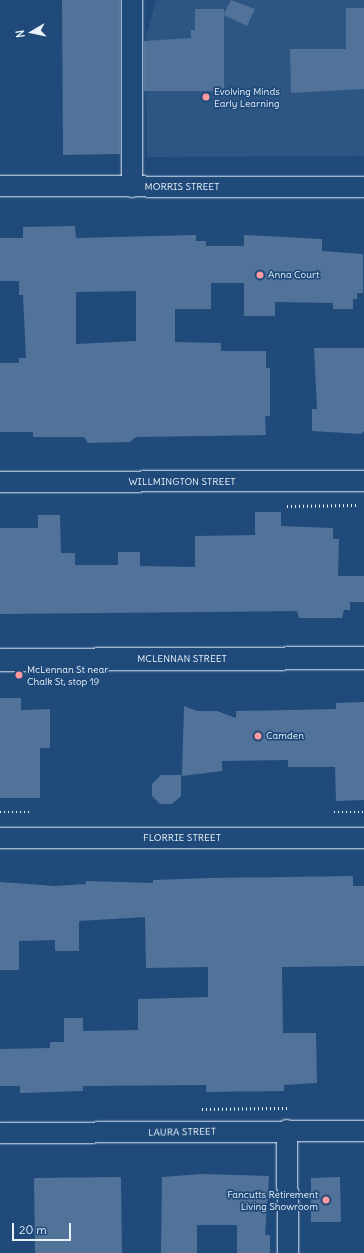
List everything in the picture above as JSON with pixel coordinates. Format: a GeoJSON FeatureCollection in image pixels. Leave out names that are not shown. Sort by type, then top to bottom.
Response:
{"type":"FeatureCollection","features":[{"type":"Feature","properties":{"kind":"street"},"geometry":{"type":"LineString","coordinates":[[132,0],[132,186]]}},
{"type":"Feature","properties":{"kind":"street","name":"MORRIS STREET"},"geometry":{"type":"LineString","coordinates":[[0,186],[364,187]]}},
{"type":"Feature","properties":{"kind":"street","name":"WILLMINGTON STREET"},"geometry":{"type":"LineString","coordinates":[[0,482],[364,481]]}},
{"type":"Feature","properties":{"kind":"street","name":"MCLENNAN STREET"},"geometry":{"type":"LineString","coordinates":[[0,660],[364,658]]}},
{"type":"Feature","properties":{"kind":"street","name":"FLORRIE STREET"},"geometry":{"type":"LineString","coordinates":[[0,838],[364,838]]}},
{"type":"Feature","properties":{"kind":"street"},"geometry":{"type":"LineString","coordinates":[[287,1130],[288,1253]]}},
{"type":"Feature","properties":{"kind":"street","name":"LAURA STREET"},"geometry":{"type":"LineString","coordinates":[[0,1133],[287,1130],[364,1131]]}},
{"type":"Feature","properties":{"kind":"path"},"geometry":{"type":"LineString","coordinates":[[287,506],[356,505]]}},
{"type":"Feature","properties":{"kind":"path"},"geometry":{"type":"LineString","coordinates":[[0,812],[32,812]]}},
{"type":"Feature","properties":{"kind":"path"},"geometry":{"type":"LineString","coordinates":[[334,812],[364,812]]}},
{"type":"Feature","properties":{"kind":"path"},"geometry":{"type":"LineString","coordinates":[[202,1109],[289,1108]]}},
{"type":"Feature","properties":{"kind":"shaded area"},"geometry":{"type":"Polygon","coordinates":[[[156,0],[364,0],[364,156],[147,157],[146,38],[156,0]]]}},
{"type":"Feature","properties":{"kind":"building"},"geometry":{"type":"Polygon","coordinates":[[[62,0],[120,0],[120,154],[63,155],[62,0]]]}},
{"type":"Feature","properties":{"kind":"building"},"geometry":{"type":"Polygon","coordinates":[[[231,0],[255,9],[247,26],[224,15],[224,91],[144,91],[144,41],[191,38],[191,30],[195,30],[195,9],[224,9],[224,14],[231,0]]]}},
{"type":"Feature","properties":{"kind":"building"},"geometry":{"type":"Polygon","coordinates":[[[346,8],[364,8],[364,89],[291,93],[290,49],[346,49],[346,8]]]}},
{"type":"Feature","properties":{"kind":"building"},"geometry":{"type":"Polygon","coordinates":[[[75,226],[76,238],[196,235],[196,241],[206,241],[206,246],[244,246],[244,235],[322,239],[322,251],[363,254],[363,293],[357,293],[357,299],[353,299],[353,309],[333,309],[333,303],[275,302],[275,316],[244,316],[244,283],[211,283],[211,309],[175,309],[175,342],[221,343],[221,351],[266,351],[266,368],[270,368],[270,416],[265,416],[266,435],[136,437],[130,442],[88,443],[84,437],[33,437],[33,432],[0,432],[0,363],[19,363],[19,358],[26,358],[23,295],[19,295],[19,281],[0,281],[0,238],[23,238],[23,227],[75,226]],[[136,291],[76,292],[76,344],[136,341],[136,291]]]}},
{"type":"Feature","properties":{"kind":"building"},"geometry":{"type":"Polygon","coordinates":[[[314,348],[364,348],[364,431],[361,434],[312,431],[312,409],[317,409],[314,348]]]}},
{"type":"Feature","properties":{"kind":"building"},"geometry":{"type":"Polygon","coordinates":[[[255,512],[281,512],[281,526],[333,528],[333,539],[339,539],[338,576],[364,576],[364,602],[350,602],[350,610],[344,610],[342,618],[299,618],[297,611],[0,614],[0,528],[38,528],[38,515],[60,515],[61,553],[75,553],[75,565],[118,565],[118,552],[140,552],[140,566],[195,567],[195,536],[255,535],[255,512]]]}},
{"type":"Feature","properties":{"kind":"building"},"geometry":{"type":"Polygon","coordinates":[[[0,698],[21,698],[21,710],[50,709],[50,748],[40,748],[40,798],[0,798],[0,698]]]}},
{"type":"Feature","properties":{"kind":"building"},"geometry":{"type":"Polygon","coordinates":[[[364,702],[364,800],[336,801],[335,767],[288,767],[288,760],[222,761],[222,771],[182,776],[184,706],[197,711],[217,711],[236,718],[236,711],[336,709],[336,703],[364,702]]]}},
{"type":"Feature","properties":{"kind":"building"},"geometry":{"type":"Polygon","coordinates":[[[161,775],[181,775],[181,796],[172,804],[160,804],[152,796],[152,784],[161,775]]]}},
{"type":"Feature","properties":{"kind":"building"},"geometry":{"type":"Polygon","coordinates":[[[353,876],[353,886],[364,886],[364,966],[282,967],[283,1033],[316,1033],[317,1083],[284,1085],[284,1091],[206,1092],[206,1085],[83,1086],[83,1091],[20,1093],[20,1086],[0,1086],[0,1049],[50,1048],[50,1042],[64,1042],[64,1018],[83,1018],[83,1031],[138,1030],[138,999],[208,997],[208,967],[146,968],[145,917],[79,921],[79,951],[55,951],[55,940],[19,941],[19,970],[0,970],[0,882],[55,886],[86,884],[86,881],[153,883],[153,880],[210,878],[353,876]]]}},
{"type":"Feature","properties":{"kind":"building"},"geometry":{"type":"Polygon","coordinates":[[[201,1174],[269,1176],[265,1235],[270,1235],[270,1253],[237,1253],[237,1225],[197,1225],[197,1253],[161,1253],[162,1177],[201,1174]]]}},
{"type":"Feature","properties":{"kind":"building"},"geometry":{"type":"Polygon","coordinates":[[[121,1177],[122,1253],[35,1253],[34,1178],[121,1177]]]}},
{"type":"Feature","properties":{"kind":"building","name":"Fancutts Retirement Living Showroom"},"geometry":{"type":"Polygon","coordinates":[[[340,1177],[341,1222],[311,1222],[311,1178],[340,1177]]]}},
{"type":"Feature","properties":{"kind":"place","name":"Evolving Minds Early Learning"},"geometry":{"type":"Point","coordinates":[206,97]}},
{"type":"Feature","properties":{"kind":"place","name":"Anna Court"},"geometry":{"type":"Point","coordinates":[260,275]}},
{"type":"Feature","properties":{"kind":"place","name":"McLennan St near Chalk St, stop 19"},"geometry":{"type":"Point","coordinates":[19,675]}},
{"type":"Feature","properties":{"kind":"place","name":"Camden"},"geometry":{"type":"Point","coordinates":[258,736]}},
{"type":"Feature","properties":{"kind":"place","name":"Fancutts Retirement Living Showroom"},"geometry":{"type":"Point","coordinates":[326,1200]}}]}
